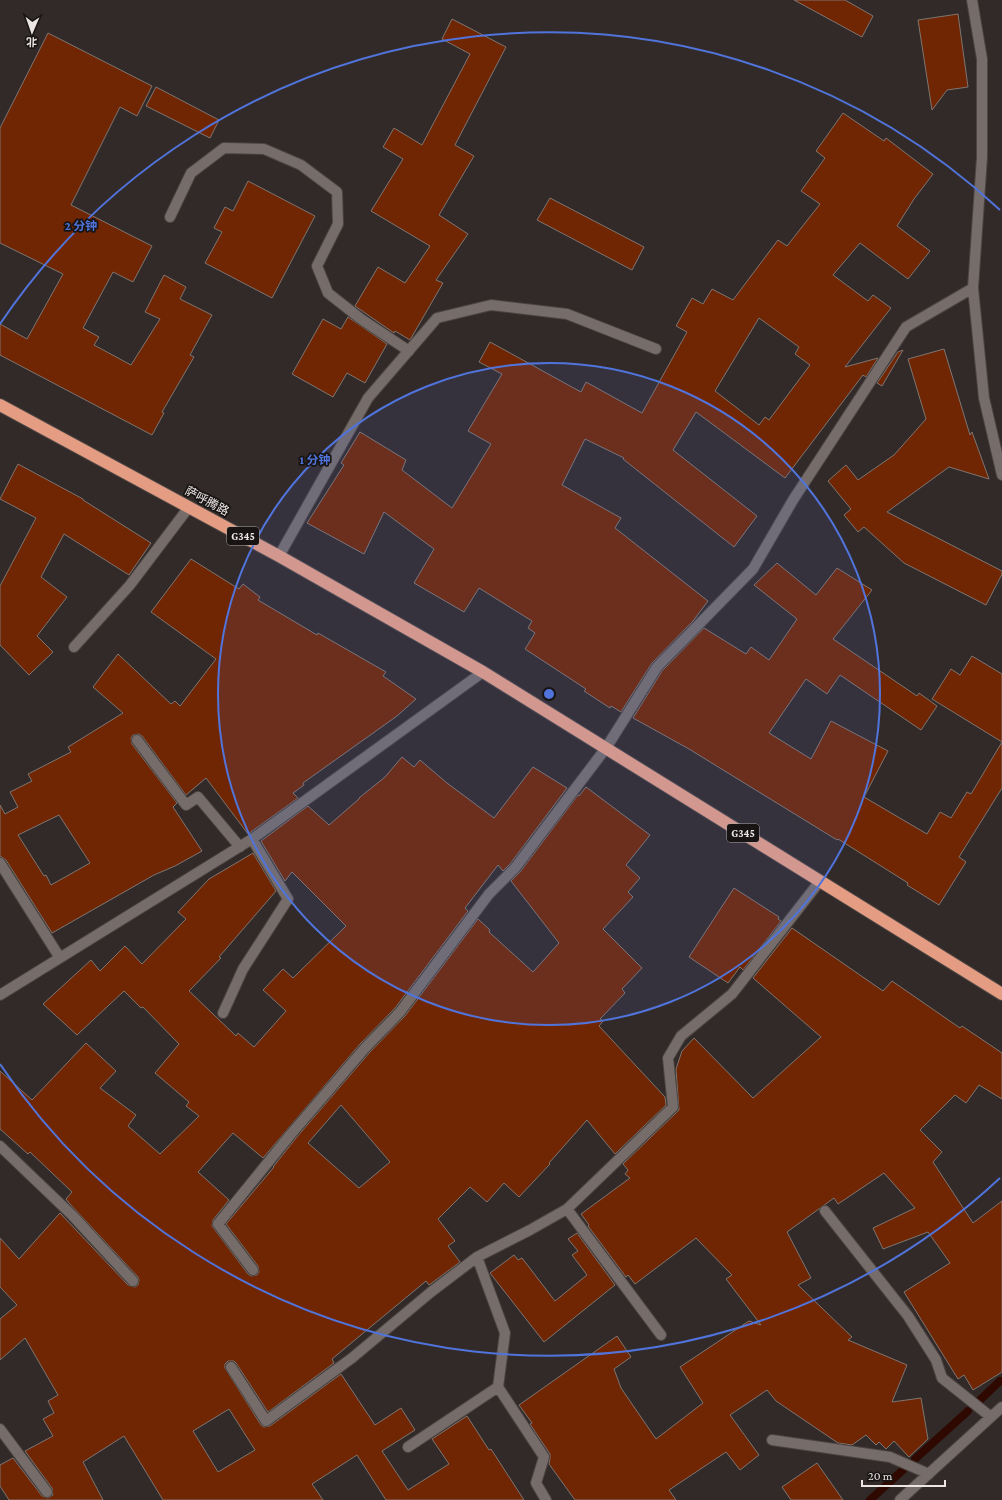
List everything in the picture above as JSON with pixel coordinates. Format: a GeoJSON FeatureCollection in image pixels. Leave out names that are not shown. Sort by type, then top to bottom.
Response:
{"type":"FeatureCollection","features":[{"type":"Feature","properties":{"kind":"highway","name":"萨呼腾路"},"geometry":{"type":"LineString","coordinates":[[0,405],[279,556],[483,672]]}},
{"type":"Feature","properties":{"kind":"highway","name":"G345"},"geometry":{"type":"LineString","coordinates":[[483,672],[1002,994]]}},
{"type":"Feature","properties":{"kind":"street"},"geometry":{"type":"LineString","coordinates":[[972,0],[982,59],[982,157],[973,288],[984,398],[1002,475]]}},
{"type":"Feature","properties":{"kind":"street"},"geometry":{"type":"LineString","coordinates":[[170,217],[191,174],[224,148],[264,149],[301,165],[337,192],[338,224],[317,266],[328,293],[409,351]]}},
{"type":"Feature","properties":{"kind":"street"},"geometry":{"type":"LineString","coordinates":[[254,1270],[218,1224],[291,1134],[365,1048],[400,1012],[489,894],[515,868],[606,748],[657,667],[753,569],[793,500],[906,328],[973,288]]}},
{"type":"Feature","properties":{"kind":"street"},"geometry":{"type":"LineString","coordinates":[[279,556],[368,398],[437,318],[491,305],[567,314],[656,349]]}},
{"type":"Feature","properties":{"kind":"street"},"geometry":{"type":"LineString","coordinates":[[74,647],[130,585],[189,507]]}},
{"type":"Feature","properties":{"kind":"street"},"geometry":{"type":"LineString","coordinates":[[0,995],[252,839],[483,672]]}},
{"type":"Feature","properties":{"kind":"street"},"geometry":{"type":"LineString","coordinates":[[137,740],[186,805],[198,797],[240,847]]}},
{"type":"Feature","properties":{"kind":"street"},"geometry":{"type":"LineString","coordinates":[[223,1013],[244,969],[288,899],[252,839]]}},
{"type":"Feature","properties":{"kind":"street"},"geometry":{"type":"LineString","coordinates":[[0,863],[60,958]]}},
{"type":"Feature","properties":{"kind":"street"},"geometry":{"type":"LineString","coordinates":[[231,1367],[266,1421],[352,1358],[431,1292],[478,1257],[567,1209],[673,1107],[668,1058],[681,1036],[732,994],[820,881]]}},
{"type":"Feature","properties":{"kind":"street"},"geometry":{"type":"LineString","coordinates":[[0,1146],[72,1214],[133,1280]]}},
{"type":"Feature","properties":{"kind":"street"},"geometry":{"type":"LineString","coordinates":[[567,1209],[661,1335]]}},
{"type":"Feature","properties":{"kind":"street"},"geometry":{"type":"LineString","coordinates":[[825,1210],[908,1316],[936,1360],[942,1378],[991,1418]]}},
{"type":"Feature","properties":{"kind":"street"},"geometry":{"type":"LineString","coordinates":[[478,1257],[505,1333],[498,1387],[544,1457],[536,1483],[546,1500]]}},
{"type":"Feature","properties":{"kind":"street"},"geometry":{"type":"LineString","coordinates":[[408,1447],[498,1387]]}},
{"type":"Feature","properties":{"kind":"street"},"geometry":{"type":"LineString","coordinates":[[900,1500],[1002,1407]]}},
{"type":"Feature","properties":{"kind":"street"},"geometry":{"type":"LineString","coordinates":[[0,1429],[47,1492]]}},
{"type":"Feature","properties":{"kind":"street"},"geometry":{"type":"LineString","coordinates":[[772,1440],[890,1457],[929,1474]]}},
{"type":"Feature","properties":{"kind":"building"},"geometry":{"type":"Polygon","coordinates":[[[794,0],[845,0],[873,16],[862,37],[794,0]]]}},
{"type":"Feature","properties":{"kind":"building"},"geometry":{"type":"Polygon","coordinates":[[[958,14],[968,87],[947,90],[932,110],[918,20],[958,14]]]}},
{"type":"Feature","properties":{"kind":"building"},"geometry":{"type":"Polygon","coordinates":[[[452,19],[506,47],[455,145],[474,156],[439,215],[468,234],[436,280],[443,283],[410,340],[395,331],[394,333],[355,306],[378,267],[405,283],[430,246],[371,211],[403,159],[383,147],[394,128],[422,145],[470,54],[442,39],[452,19]]]}},
{"type":"Feature","properties":{"kind":"building"},"geometry":{"type":"Polygon","coordinates":[[[48,33],[152,86],[137,116],[120,107],[71,205],[152,246],[133,282],[113,272],[83,328],[99,337],[94,345],[131,365],[160,319],[145,312],[164,275],[186,287],[180,299],[212,315],[190,355],[194,357],[162,412],[164,413],[152,435],[0,355],[0,324],[27,339],[63,274],[0,243],[0,128],[48,33]]]}},
{"type":"Feature","properties":{"kind":"building"},"geometry":{"type":"Polygon","coordinates":[[[156,87],[219,120],[210,138],[146,106],[156,87]]]}},
{"type":"Feature","properties":{"kind":"building"},"geometry":{"type":"Polygon","coordinates":[[[843,113],[884,141],[886,138],[933,174],[914,199],[897,226],[930,251],[908,279],[860,243],[833,275],[868,301],[873,295],[891,308],[845,367],[878,358],[866,377],[863,375],[785,478],[696,412],[673,450],[757,516],[734,547],[623,459],[624,458],[585,439],[562,485],[621,518],[615,528],[708,601],[693,621],[652,663],[621,712],[611,706],[610,708],[584,691],[586,689],[525,649],[535,633],[528,628],[532,621],[479,588],[464,612],[414,583],[434,549],[384,512],[364,554],[307,523],[344,465],[341,463],[360,432],[406,460],[402,470],[452,508],[491,444],[468,431],[502,374],[479,362],[490,342],[581,392],[586,382],[642,413],[687,332],[676,326],[692,298],[703,304],[712,289],[733,300],[778,240],[787,246],[820,204],[801,191],[825,158],[816,151],[843,113]],[[759,318],[715,391],[759,425],[765,417],[769,420],[810,365],[795,354],[799,347],[759,318]]]}},
{"type":"Feature","properties":{"kind":"building"},"geometry":{"type":"Polygon","coordinates":[[[248,181],[315,216],[272,298],[205,263],[222,232],[214,228],[225,207],[233,211],[248,181]]]}},
{"type":"Feature","properties":{"kind":"building"},"geometry":{"type":"Polygon","coordinates":[[[550,198],[644,247],[632,270],[537,220],[550,198]]]}},
{"type":"Feature","properties":{"kind":"building"},"geometry":{"type":"Polygon","coordinates":[[[348,317],[387,344],[365,383],[347,373],[333,397],[292,374],[323,319],[341,329],[348,317]]]}},
{"type":"Feature","properties":{"kind":"building"},"geometry":{"type":"Polygon","coordinates":[[[944,349],[970,435],[972,432],[989,479],[949,467],[887,512],[1002,571],[1002,574],[986,605],[904,563],[864,527],[858,532],[844,515],[851,509],[828,481],[846,465],[858,480],[894,455],[926,419],[908,359],[944,349]]]}},
{"type":"Feature","properties":{"kind":"building"},"geometry":{"type":"Polygon","coordinates":[[[903,350],[882,386],[877,383],[898,352],[903,350]]]}},
{"type":"Feature","properties":{"kind":"building"},"geometry":{"type":"Polygon","coordinates":[[[18,464],[83,499],[151,543],[129,575],[64,534],[41,577],[67,597],[37,636],[53,652],[29,675],[0,645],[0,586],[36,518],[0,499],[18,464]]]}},
{"type":"Feature","properties":{"kind":"building"},"geometry":{"type":"Polygon","coordinates":[[[191,559],[239,589],[243,584],[260,597],[258,600],[317,635],[318,633],[386,672],[383,676],[416,699],[397,716],[303,783],[304,785],[293,793],[298,798],[248,834],[206,778],[186,795],[142,736],[139,734],[133,735],[131,738],[132,744],[177,803],[173,807],[202,851],[175,866],[154,875],[52,933],[6,860],[0,856],[0,805],[5,814],[18,807],[10,792],[32,781],[28,774],[71,752],[68,747],[123,713],[93,687],[118,654],[171,704],[175,701],[180,706],[216,659],[151,612],[191,559]],[[59,815],[18,835],[44,876],[46,875],[51,885],[90,863],[59,815]]]}},
{"type":"Feature","properties":{"kind":"building"},"geometry":{"type":"Polygon","coordinates":[[[777,563],[816,595],[837,568],[872,590],[833,639],[917,696],[919,693],[937,706],[921,730],[840,675],[827,694],[806,679],[769,733],[811,759],[831,721],[888,751],[864,797],[927,834],[940,812],[951,818],[967,792],[971,794],[1002,742],[1002,788],[959,857],[966,862],[939,905],[907,885],[908,883],[838,839],[837,840],[689,749],[633,718],[662,671],[704,628],[746,654],[751,647],[769,660],[797,619],[754,585],[777,563]]]}},
{"type":"Feature","properties":{"kind":"building"},"geometry":{"type":"Polygon","coordinates":[[[972,656],[1002,674],[1002,742],[932,699],[951,669],[960,675],[972,656]]]}},
{"type":"Feature","properties":{"kind":"building"},"geometry":{"type":"Polygon","coordinates":[[[402,757],[414,767],[420,760],[447,783],[494,818],[533,767],[567,788],[510,864],[503,871],[498,865],[465,908],[468,911],[395,1008],[360,1044],[263,1158],[233,1133],[198,1172],[229,1200],[213,1220],[212,1226],[248,1274],[251,1276],[257,1275],[259,1272],[258,1266],[226,1224],[274,1167],[296,1138],[370,1052],[405,1016],[478,919],[490,930],[489,932],[533,972],[559,943],[511,881],[520,872],[578,795],[579,796],[586,787],[650,835],[626,865],[640,878],[628,892],[633,897],[603,929],[642,968],[622,989],[625,993],[600,1019],[603,1021],[599,1026],[665,1097],[666,1105],[615,1154],[587,1120],[549,1163],[550,1164],[519,1197],[504,1183],[487,1202],[470,1187],[438,1219],[455,1241],[448,1246],[460,1262],[429,1285],[426,1281],[332,1359],[334,1363],[268,1412],[236,1363],[234,1361],[228,1361],[225,1364],[225,1368],[261,1425],[264,1427],[270,1426],[341,1374],[375,1425],[401,1408],[415,1430],[382,1451],[408,1490],[449,1464],[432,1439],[467,1416],[489,1450],[491,1449],[524,1500],[386,1500],[357,1455],[312,1484],[323,1500],[163,1500],[124,1436],[83,1462],[103,1500],[9,1500],[0,1486],[0,1465],[13,1458],[42,1496],[48,1498],[53,1495],[52,1488],[25,1451],[53,1436],[43,1419],[54,1413],[48,1401],[58,1395],[25,1338],[0,1360],[0,1319],[17,1305],[0,1287],[0,1238],[19,1259],[60,1213],[128,1285],[135,1287],[138,1285],[139,1280],[138,1277],[69,1203],[66,1199],[72,1192],[30,1152],[28,1154],[0,1129],[0,1071],[32,1100],[86,1043],[116,1071],[100,1088],[136,1115],[128,1126],[160,1154],[199,1116],[186,1106],[189,1102],[155,1073],[179,1044],[143,1007],[141,1008],[124,991],[77,1035],[43,1004],[91,960],[100,971],[125,946],[142,964],[186,919],[178,912],[209,879],[253,853],[276,891],[219,957],[221,958],[189,991],[236,1036],[238,1033],[254,1047],[286,1011],[263,990],[283,969],[293,978],[346,926],[292,872],[285,881],[261,841],[308,806],[329,825],[385,777],[402,757]],[[341,1105],[308,1143],[359,1188],[390,1162],[341,1105]],[[229,1409],[193,1431],[218,1472],[255,1450],[229,1409]]]}},
{"type":"Feature","properties":{"kind":"building"},"geometry":{"type":"Polygon","coordinates":[[[734,888],[779,917],[778,919],[781,921],[743,970],[740,967],[728,983],[689,957],[734,888]]]}},
{"type":"Feature","properties":{"kind":"building"},"geometry":{"type":"Polygon","coordinates":[[[792,928],[883,991],[892,981],[960,1028],[962,1026],[1002,1053],[1002,1099],[979,1085],[966,1103],[955,1095],[920,1130],[942,1152],[933,1162],[973,1223],[1002,1201],[1002,1372],[973,1390],[964,1375],[958,1379],[904,1292],[950,1263],[928,1232],[883,1249],[873,1228],[915,1208],[884,1173],[838,1204],[834,1198],[787,1232],[811,1278],[798,1285],[852,1337],[848,1340],[907,1365],[892,1402],[921,1398],[928,1439],[909,1457],[894,1441],[886,1449],[879,1442],[876,1445],[866,1435],[852,1445],[838,1443],[776,1401],[767,1390],[730,1415],[759,1455],[740,1470],[726,1452],[669,1490],[676,1500],[575,1500],[549,1464],[550,1454],[530,1424],[532,1423],[519,1405],[617,1336],[631,1357],[614,1369],[621,1388],[656,1439],[703,1403],[680,1367],[749,1321],[761,1325],[726,1279],[732,1275],[696,1238],[635,1284],[628,1275],[626,1277],[588,1226],[589,1225],[581,1214],[630,1178],[625,1174],[628,1170],[623,1164],[679,1110],[676,1069],[682,1051],[694,1038],[753,1098],[821,1037],[753,978],[792,928]]]}},
{"type":"Feature","properties":{"kind":"building"},"geometry":{"type":"Polygon","coordinates":[[[577,1233],[615,1285],[544,1342],[490,1273],[514,1255],[518,1260],[522,1258],[555,1301],[587,1275],[572,1255],[578,1251],[568,1239],[577,1233]]]}},
{"type":"Feature","properties":{"kind":"building"},"geometry":{"type":"Polygon","coordinates":[[[817,1463],[843,1500],[791,1500],[782,1487],[817,1463]]]}},
{"type":"Feature","properties":{"kind":"waterway"},"geometry":{"type":"LineString","coordinates":[[979,1401],[1000,1381]]}},
{"type":"Feature","properties":{"kind":"waterway"},"geometry":{"type":"LineString","coordinates":[[915,1459],[968,1411]]}},
{"type":"Feature","properties":{"kind":"waterway"},"geometry":{"type":"LineString","coordinates":[[870,1500],[904,1469]]}}]}
